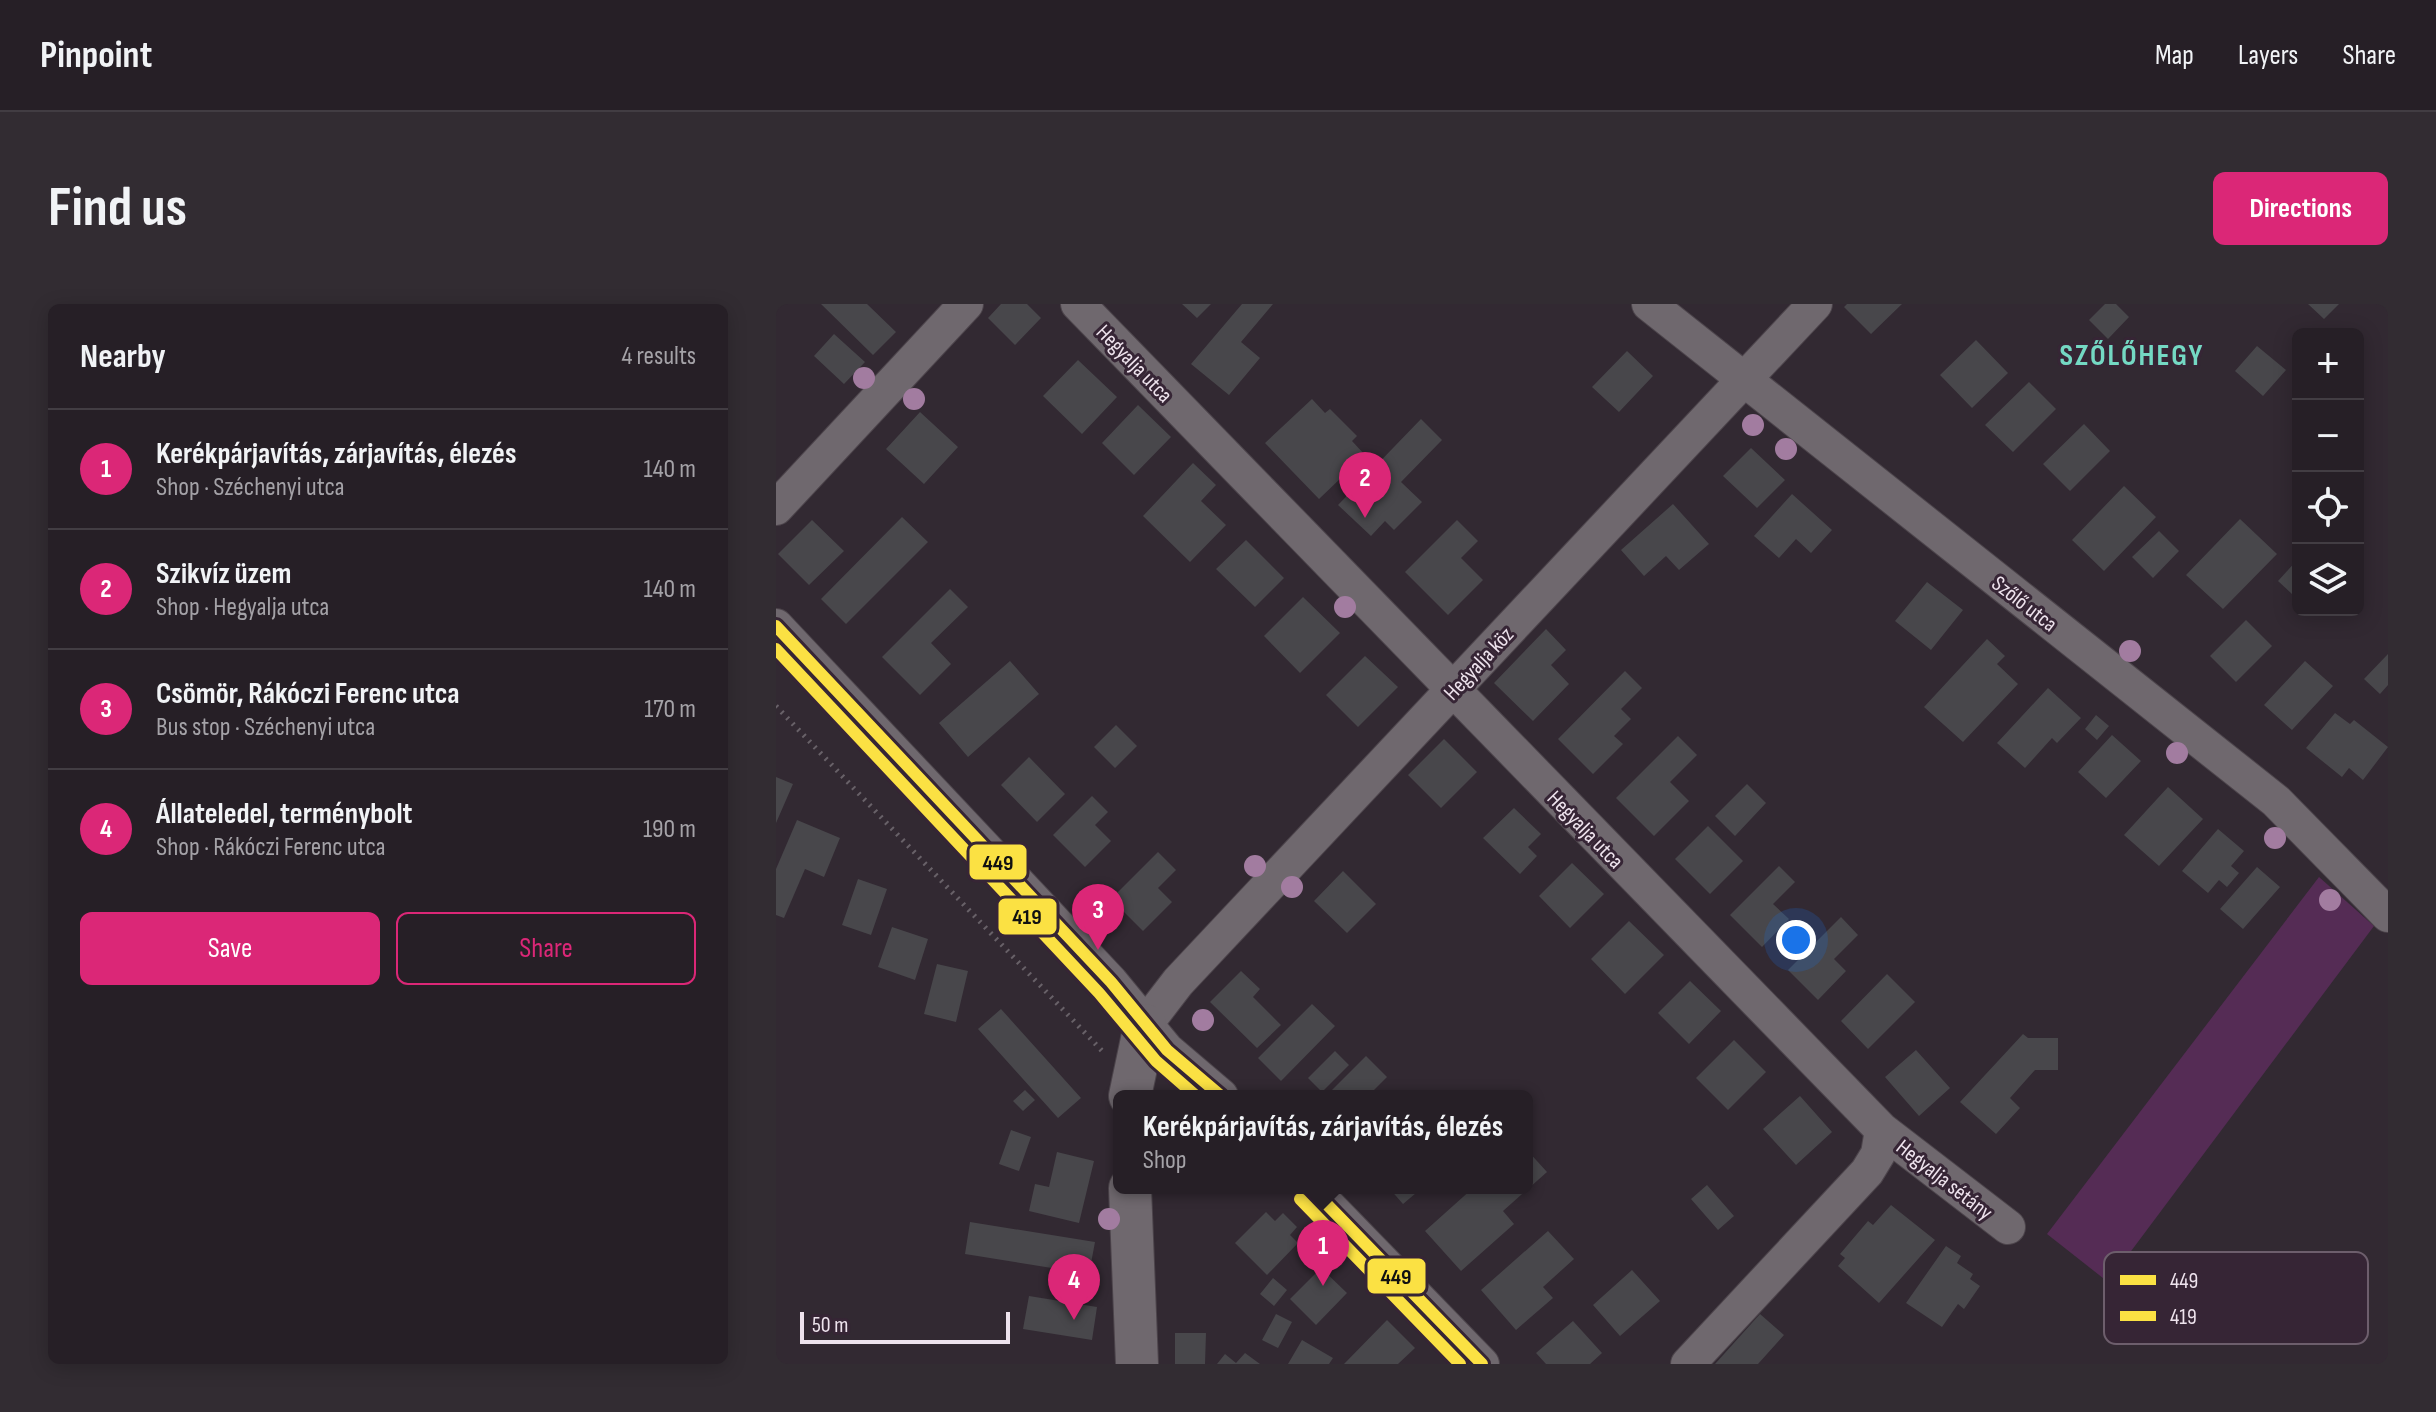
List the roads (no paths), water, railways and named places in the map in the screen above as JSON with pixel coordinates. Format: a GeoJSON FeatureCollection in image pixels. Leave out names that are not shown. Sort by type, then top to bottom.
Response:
{"type":"FeatureCollection","features":[{"type":"Feature","properties":{"kind":"street"},"geometry":{"type":"LineString","coordinates":[[776,508],[966,304]]}},
{"type":"Feature","properties":{"kind":"street","name":"Hegyalja utca"},"geometry":{"type":"LineString","coordinates":[[1078,304],[1882,1130]]}},
{"type":"Feature","properties":{"kind":"street","name":"Szőlő utca"},"geometry":{"type":"LineString","coordinates":[[1649,304],[2276,801],[2388,915]]}},
{"type":"Feature","properties":{"kind":"street","name":"Hegyalja köz"},"geometry":{"type":"LineString","coordinates":[[1145,1025],[1178,982],[1815,304]]}},
{"type":"Feature","properties":{"kind":"street"},"geometry":{"type":"LineString","coordinates":[[776,626],[1111,982],[1167,1050],[1214,1090]]}},
{"type":"Feature","properties":{"kind":"street"},"geometry":{"type":"LineString","coordinates":[[1130,1088],[1145,1025]]}},
{"type":"Feature","properties":{"kind":"street"},"geometry":{"type":"LineString","coordinates":[[1688,1364],[1867,1172],[1878,1154],[1882,1130]]}},
{"type":"Feature","properties":{"kind":"street","name":"Hegyalja sétány"},"geometry":{"type":"LineString","coordinates":[[1882,1130],[2008,1227]]}},
{"type":"Feature","properties":{"kind":"street"},"geometry":{"type":"LineString","coordinates":[[1130,1194],[1137,1364]]}},
{"type":"Feature","properties":{"kind":"street"},"geometry":{"type":"LineString","coordinates":[[1317,1194],[1482,1364]]}},
{"type":"Feature","properties":{"kind":"place","name":"Szikvíz üzem"},"geometry":{"type":"Point","coordinates":[1365,518]}},
{"type":"Feature","properties":{"kind":"place","name":"Csömör, Rákóczi Ferenc utca"},"geometry":{"type":"Point","coordinates":[1098,950]}},
{"type":"Feature","properties":{"kind":"place","name":"Kerékpárjavítás, zárjavítás, élezés"},"geometry":{"type":"Point","coordinates":[1323,1286]}},
{"type":"Feature","properties":{"kind":"place","name":"Állateledel, terménybolt"},"geometry":{"type":"Point","coordinates":[1074,1320]}},
{"type":"Feature","properties":{"kind":"district","name":"SZŐLŐHEGY"},"geometry":{"type":"Point","coordinates":[2132,355]}}]}
